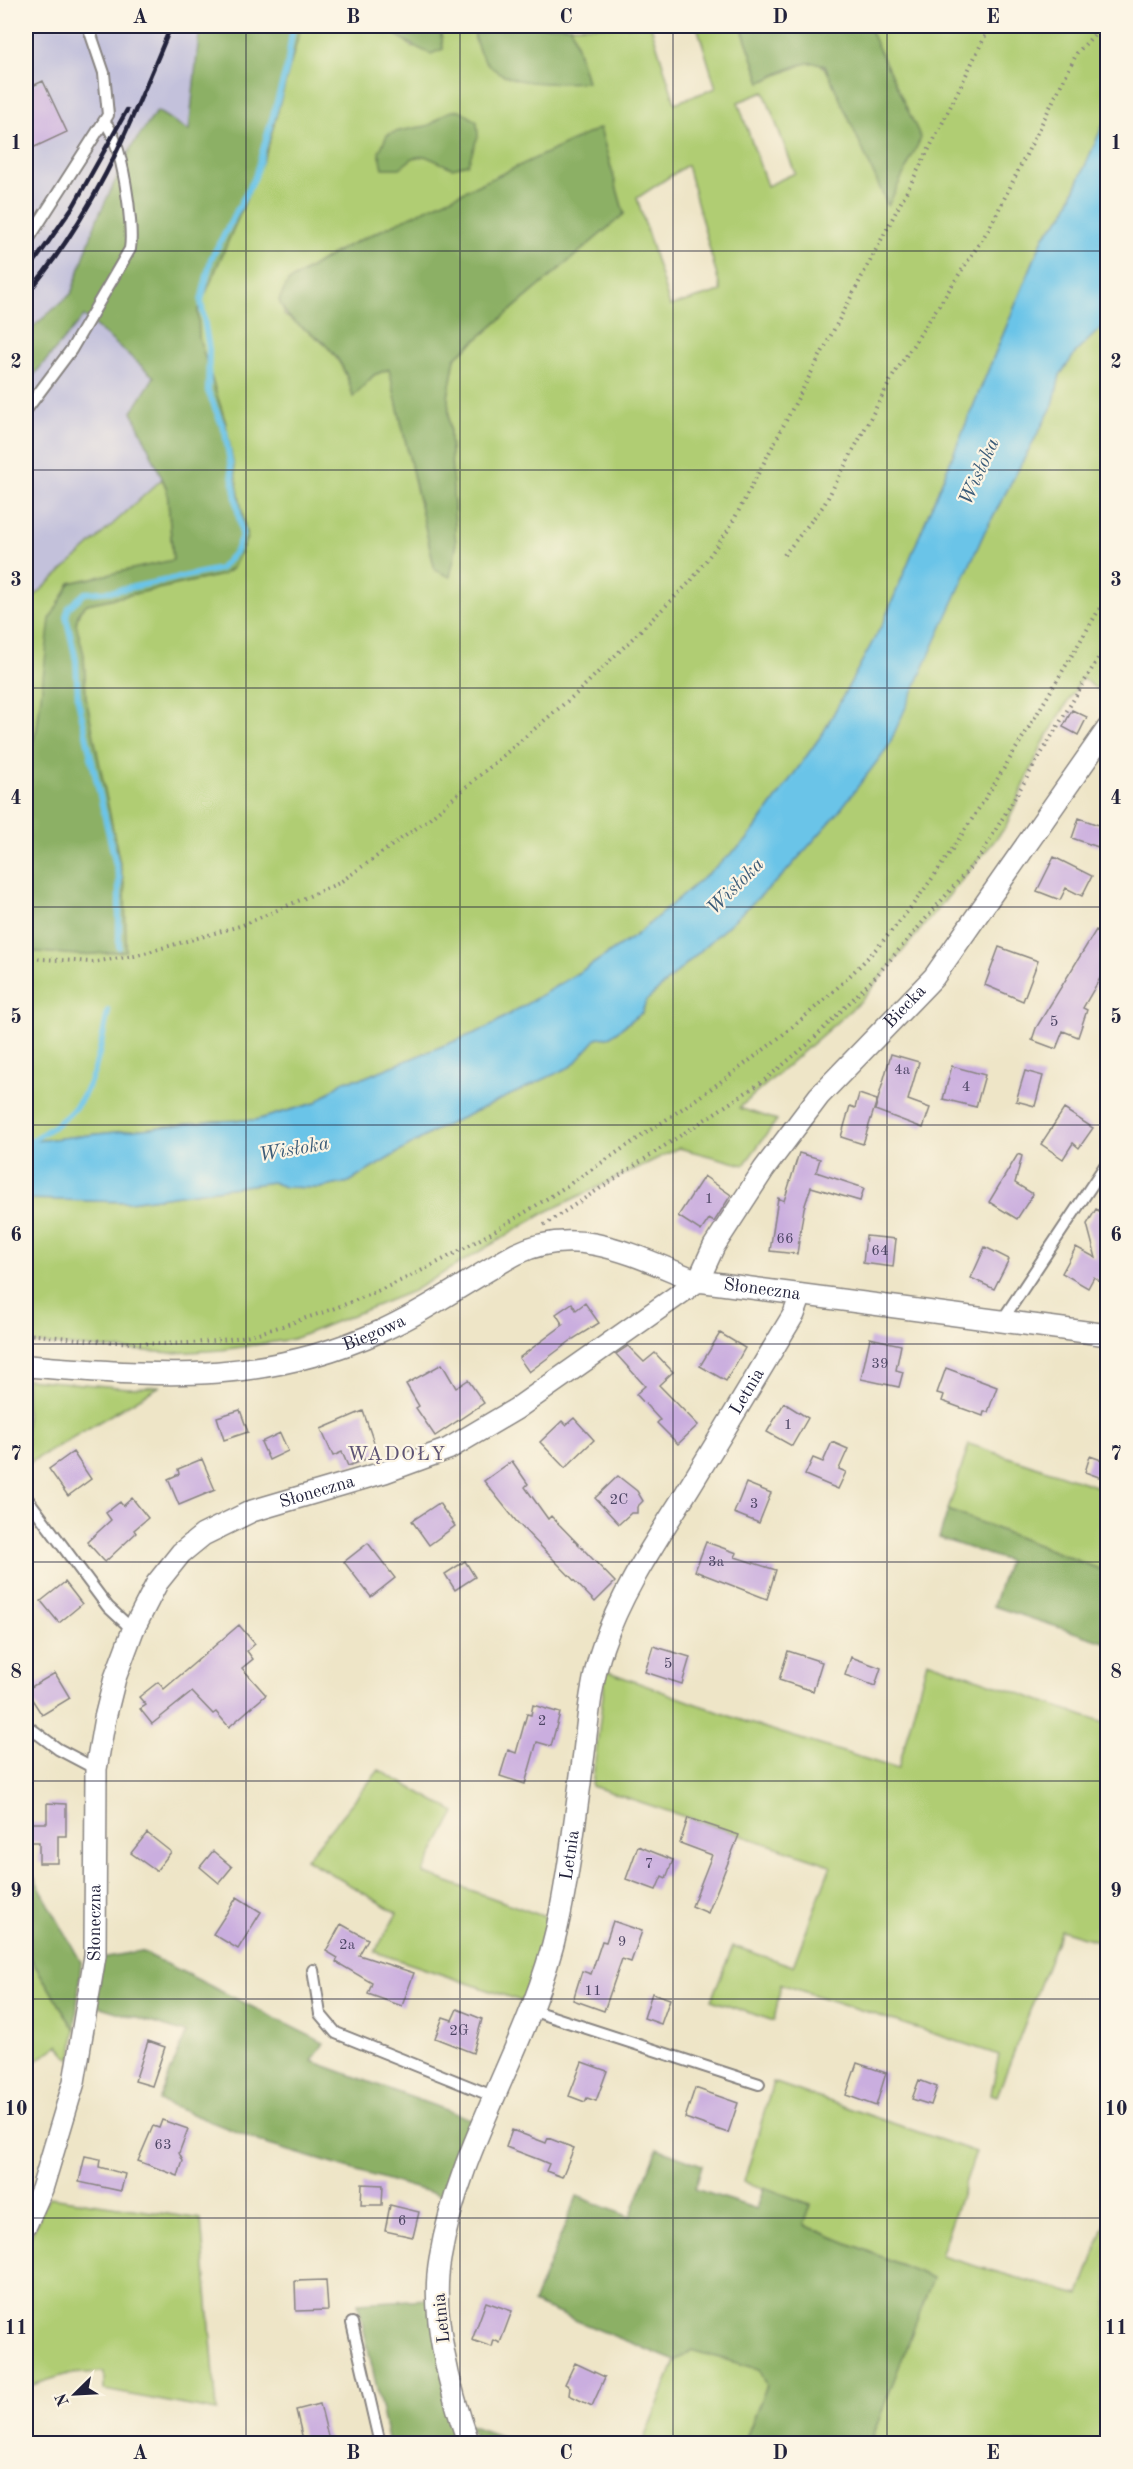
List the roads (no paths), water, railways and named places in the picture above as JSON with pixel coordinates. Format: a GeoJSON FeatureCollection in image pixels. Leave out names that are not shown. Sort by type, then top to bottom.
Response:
{"type":"FeatureCollection","features":[{"type":"Feature","properties":{"kind":"street","name":"Biecka"},"geometry":{"type":"LineString","coordinates":[[698,1281],[714,1246],[764,1169],[819,1096],[934,977],[1107,728]]}},
{"type":"Feature","properties":{"kind":"street","name":"Biegowa"},"geometry":{"type":"LineString","coordinates":[[26,1366],[206,1375],[291,1362],[380,1332],[522,1251],[555,1241],[576,1240],[595,1243],[698,1281]]}},
{"type":"Feature","properties":{"kind":"street","name":"Słoneczna"},"geometry":{"type":"LineString","coordinates":[[26,2225],[42,2189],[74,2082],[95,1956],[96,1769],[115,1678],[133,1630],[157,1583],[181,1553],[203,1534],[252,1511],[385,1472],[448,1449],[516,1409],[698,1281],[1107,1335]]}},
{"type":"Feature","properties":{"kind":"street","name":"Letnia"},"geometry":{"type":"LineString","coordinates":[[469,2444],[459,2415],[447,2365],[438,2303],[439,2262],[454,2196],[531,2010],[557,1928],[574,1833],[590,1700],[602,1647],[644,1560],[794,1314],[801,1295]]}},
{"type":"Feature","properties":{"kind":"lane"},"geometry":{"type":"LineString","coordinates":[[26,243],[105,123],[109,104],[104,73],[88,26]]}},
{"type":"Feature","properties":{"kind":"lane"},"geometry":{"type":"LineString","coordinates":[[26,410],[71,350],[130,249],[131,234],[117,151],[111,131],[105,123]]}},
{"type":"Feature","properties":{"kind":"lane"},"geometry":{"type":"LineString","coordinates":[[1001,1322],[1107,1161]]}},
{"type":"Feature","properties":{"kind":"lane"},"geometry":{"type":"LineString","coordinates":[[26,1497],[108,1607],[133,1630]]}},
{"type":"Feature","properties":{"kind":"lane"},"geometry":{"type":"LineString","coordinates":[[26,1725],[58,1749],[96,1769]]}},
{"type":"Feature","properties":{"kind":"lane"},"geometry":{"type":"LineString","coordinates":[[313,1970],[320,2014],[336,2033],[495,2097]]}},
{"type":"Feature","properties":{"kind":"lane"},"geometry":{"type":"LineString","coordinates":[[531,2010],[759,2084]]}},
{"type":"Feature","properties":{"kind":"lane"},"geometry":{"type":"LineString","coordinates":[[352,2323],[380,2444]]}},
{"type":"Feature","properties":{"kind":"water","name":"Wisłoka"},"geometry":{"type":"Polygon","coordinates":[[[1107,116],[1107,322],[1076,352],[1060,375],[1053,405],[984,533],[888,747],[837,814],[784,874],[646,1001],[642,1012],[608,1038],[598,1037],[572,1066],[434,1131],[349,1182],[320,1188],[285,1187],[272,1182],[129,1202],[26,1199],[26,1142],[215,1121],[256,1120],[315,1103],[344,1081],[363,1078],[485,1029],[635,936],[747,840],[823,733],[884,621],[1044,236],[1064,214],[1107,116]]]}},
{"type":"Feature","properties":{"kind":"waterway"},"geometry":{"type":"LineString","coordinates":[[119,947],[119,878],[78,700],[76,660],[66,616],[69,607],[85,593],[114,591],[220,569],[236,551],[242,535],[225,432],[208,391],[209,349],[201,301],[211,259],[255,177],[287,67],[293,26]]}},
{"type":"Feature","properties":{"kind":"waterway"},"geometry":{"type":"LineString","coordinates":[[26,1145],[61,1121],[79,1102],[92,1077],[108,1011]]}},
{"type":"Feature","properties":{"kind":"railway"},"geometry":{"type":"LineString","coordinates":[[26,295],[51,264],[92,200],[126,133],[171,26]]}},
{"type":"Feature","properties":{"kind":"railway"},"geometry":{"type":"LineString","coordinates":[[26,274],[74,205],[127,110]]}},
{"type":"Feature","properties":{"kind":"district","name":"WĄDOŁY"},"geometry":{"type":"Point","coordinates":[397,1455]}}]}
